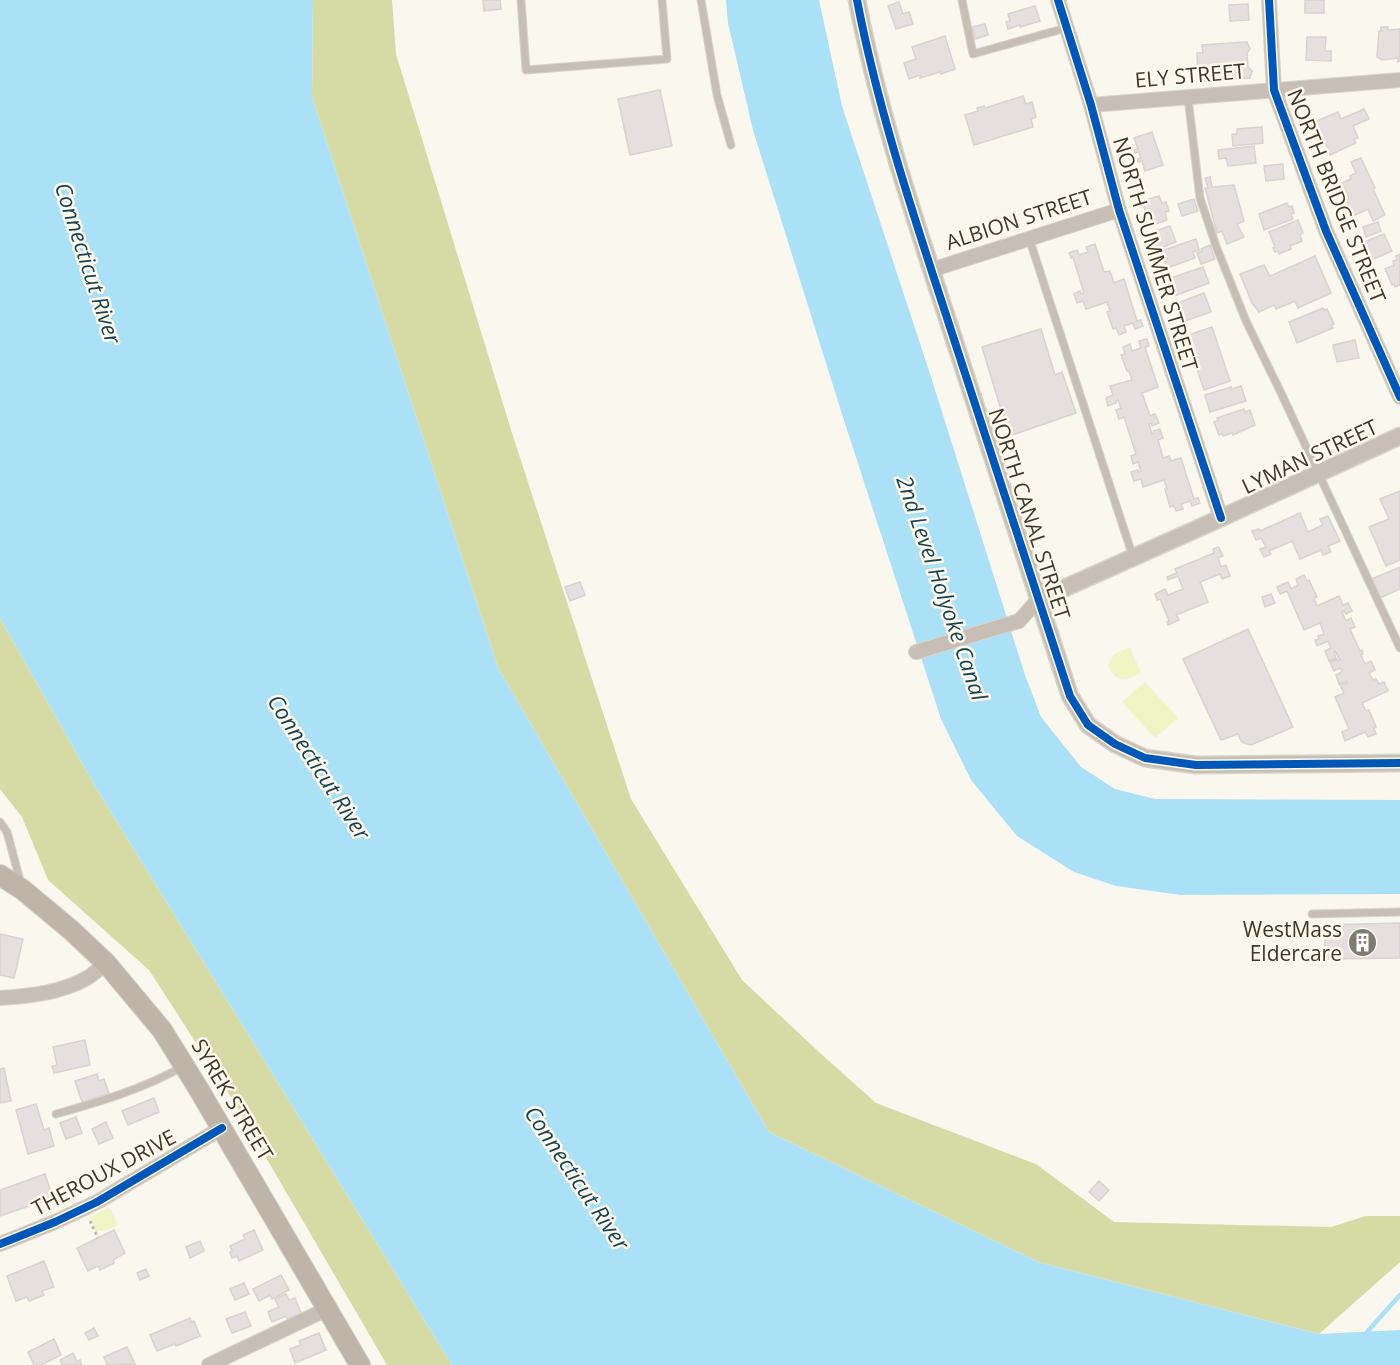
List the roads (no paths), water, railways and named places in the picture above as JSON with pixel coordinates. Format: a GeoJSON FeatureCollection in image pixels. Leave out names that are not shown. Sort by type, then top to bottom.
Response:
{"type":"FeatureCollection","features":[{"type":"Feature","properties":{"kind":"main road","name":"SYREK STREET"},"geometry":{"type":"LineString","coordinates":[[0,875],[23,890],[106,963],[162,1030],[360,1365]]}},
{"type":"Feature","properties":{"kind":"street","name":"NORTH CANAL STREET"},"geometry":{"type":"LineString","coordinates":[[857,0],[863,35],[883,115],[931,270],[1070,696],[1088,725],[1115,744],[1145,758],[1196,765],[1400,763]]}},
{"type":"Feature","properties":{"kind":"street","name":"NORTH SUMMER STREET"},"geometry":{"type":"LineString","coordinates":[[1058,0],[1091,105],[1119,210],[1221,518]]}},
{"type":"Feature","properties":{"kind":"street","name":"NORTH BRIDGE STREET"},"geometry":{"type":"LineString","coordinates":[[1269,0],[1274,90],[1326,231],[1400,397]]}},
{"type":"Feature","properties":{"kind":"street","name":"ELY STREET"},"geometry":{"type":"LineString","coordinates":[[1091,105],[1400,80]]}},
{"type":"Feature","properties":{"kind":"street","name":"ALBION STREET"},"geometry":{"type":"LineString","coordinates":[[931,270],[1119,210]]}},
{"type":"Feature","properties":{"kind":"street","name":"LYMAN STREET"},"geometry":{"type":"LineString","coordinates":[[916,652],[1019,621],[1038,600],[1400,435]]}},
{"type":"Feature","properties":{"kind":"street"},"geometry":{"type":"LineString","coordinates":[[0,998],[38,994],[67,987],[88,977],[106,963]]}},
{"type":"Feature","properties":{"kind":"street","name":"THEROUX DRIVE"},"geometry":{"type":"LineString","coordinates":[[0,1244],[84,1209],[222,1128]]}},
{"type":"Feature","properties":{"kind":"street"},"geometry":{"type":"LineString","coordinates":[[209,1365],[327,1310]]}},
{"type":"Feature","properties":{"kind":"lane"},"geometry":{"type":"LineString","coordinates":[[521,0],[526,70],[667,59],[662,0]]}},
{"type":"Feature","properties":{"kind":"lane"},"geometry":{"type":"LineString","coordinates":[[701,0],[717,95],[731,145]]}},
{"type":"Feature","properties":{"kind":"lane"},"geometry":{"type":"LineString","coordinates":[[962,0],[973,54],[1066,28]]}},
{"type":"Feature","properties":{"kind":"lane"},"geometry":{"type":"LineString","coordinates":[[1188,98],[1200,198],[1216,246],[1246,321],[1400,648]]}},
{"type":"Feature","properties":{"kind":"lane"},"geometry":{"type":"LineString","coordinates":[[1029,238],[1133,557]]}},
{"type":"Feature","properties":{"kind":"lane"},"geometry":{"type":"LineString","coordinates":[[0,822],[7,832],[23,890]]}},
{"type":"Feature","properties":{"kind":"lane"},"geometry":{"type":"LineString","coordinates":[[1312,914],[1400,912]]}},
{"type":"Feature","properties":{"kind":"lane"},"geometry":{"type":"LineString","coordinates":[[56,1114],[115,1097],[184,1065]]}},
{"type":"Feature","properties":{"kind":"water","name":"Connecticut River"},"geometry":{"type":"Polygon","coordinates":[[[0,0],[313,0],[312,97],[498,668],[769,1132],[1038,1262],[1319,1334],[1400,1330],[1400,1365],[452,1365],[95,786],[0,618],[0,0]]]}},
{"type":"Feature","properties":{"kind":"water","name":"2nd Level Holyoke Canal"},"geometry":{"type":"Polygon","coordinates":[[[726,0],[819,0],[842,106],[1025,675],[1041,717],[1081,767],[1115,789],[1155,799],[1400,800],[1400,894],[1181,895],[1116,886],[1074,872],[1017,836],[971,780],[941,719],[841,411],[753,130],[728,23],[726,0]]]}},
{"type":"Feature","properties":{"kind":"waterway"},"geometry":{"type":"LineString","coordinates":[[1367,1332],[1400,1295]]}},
{"type":"Feature","properties":{"kind":"place","name":"WestMass Eldercare"},"geometry":{"type":"Point","coordinates":[1363,942]}}]}
